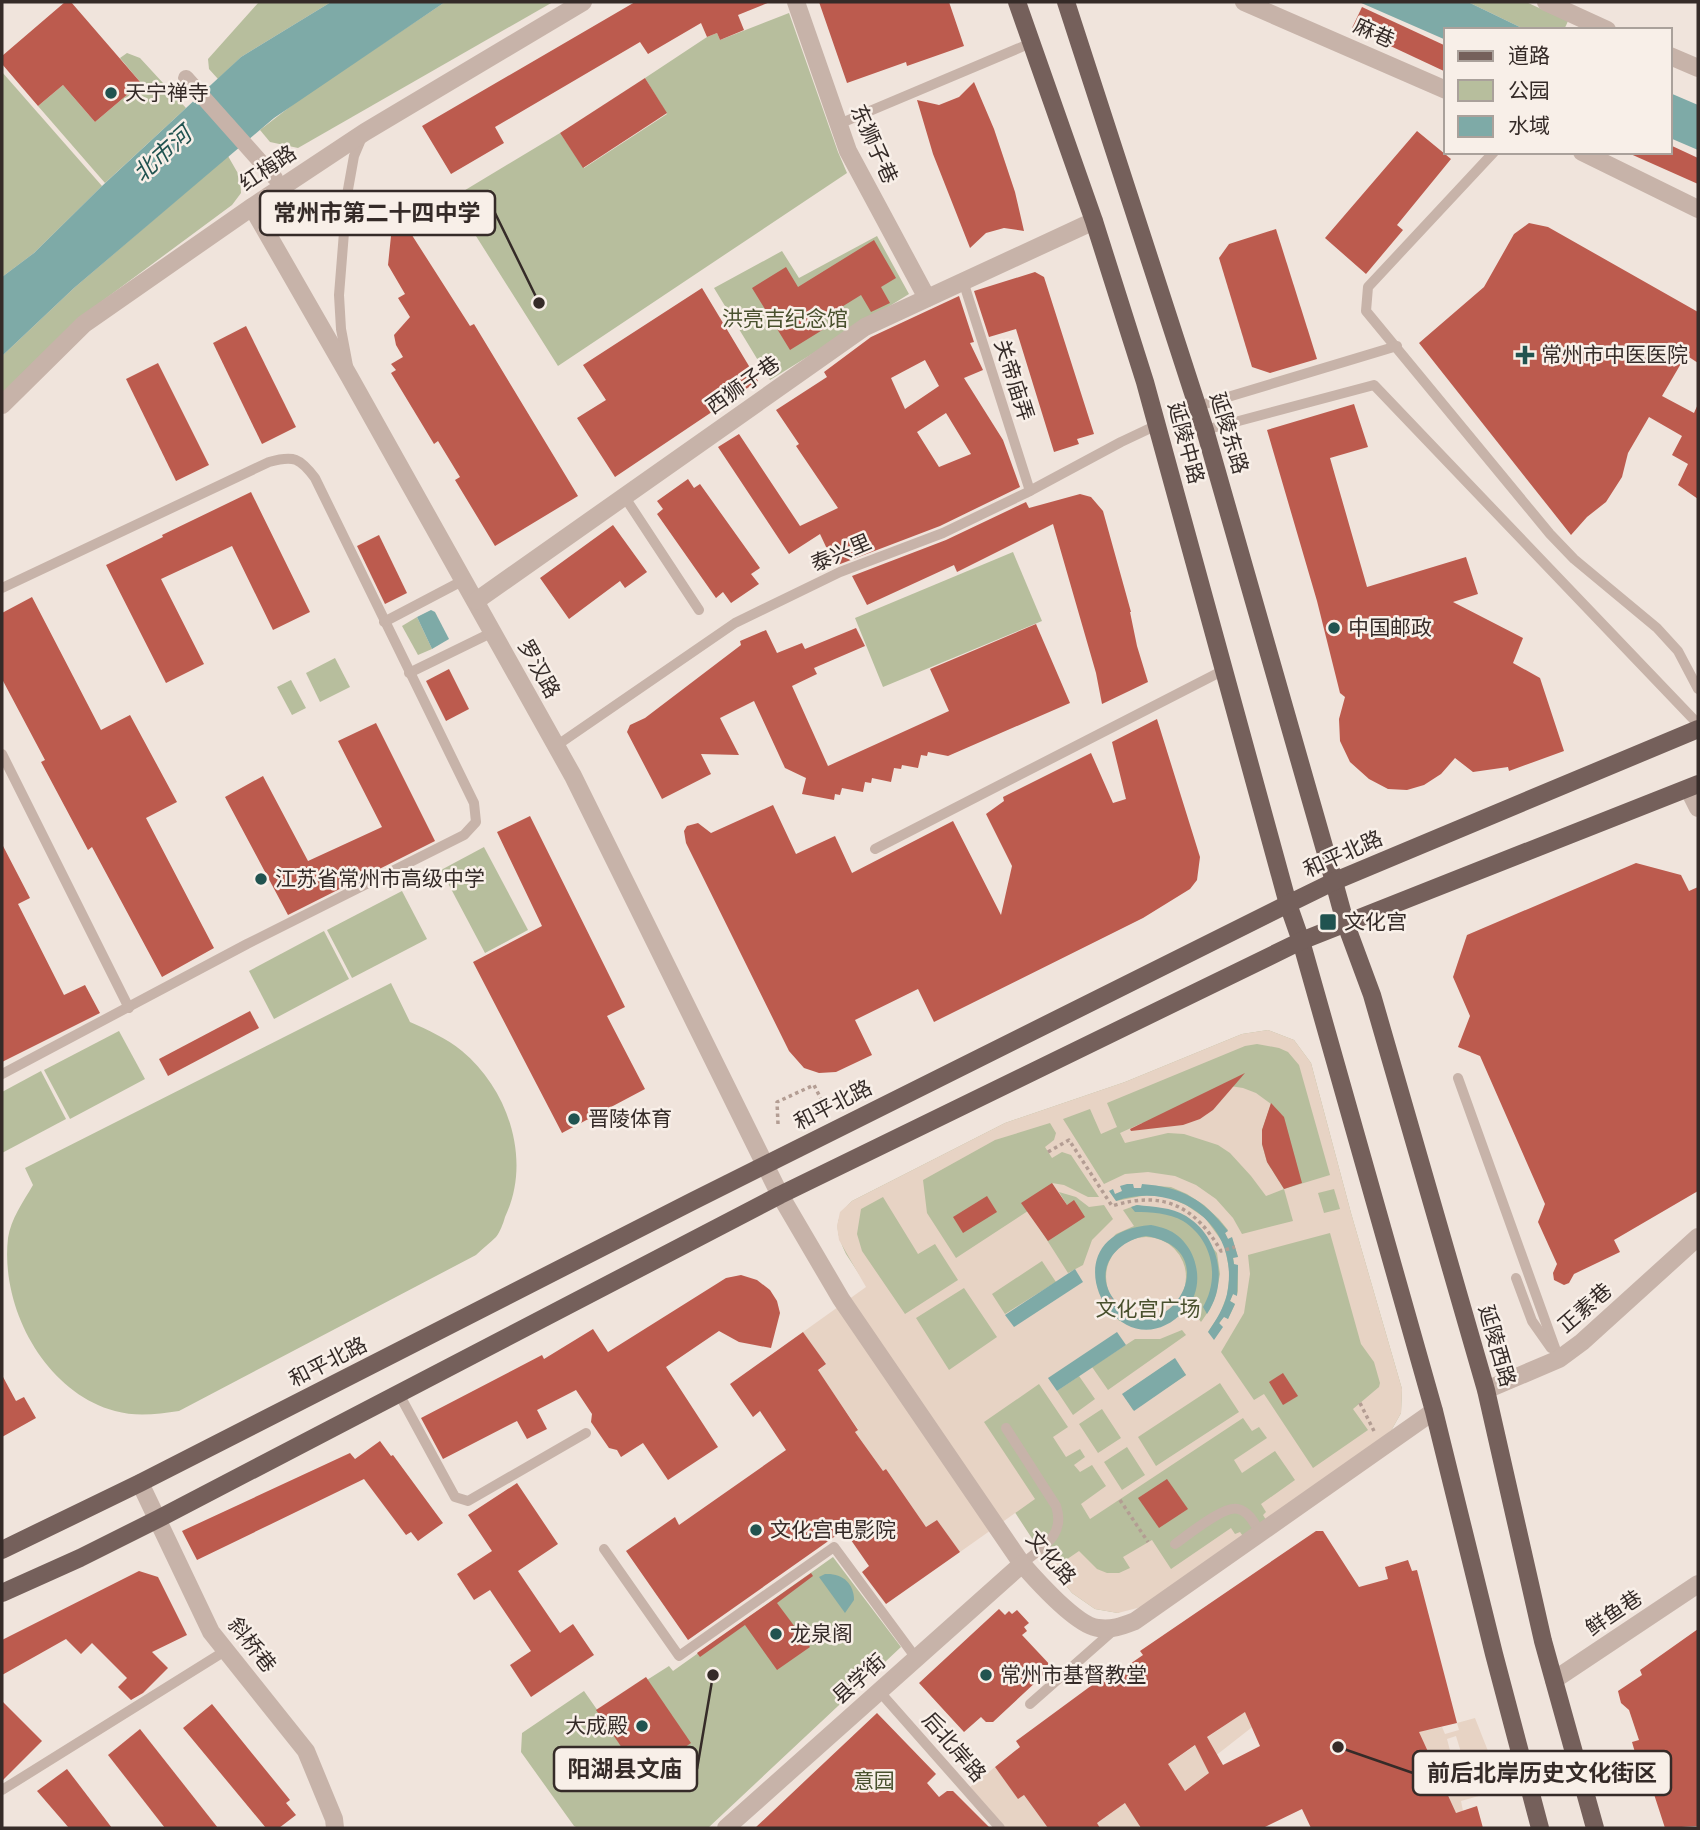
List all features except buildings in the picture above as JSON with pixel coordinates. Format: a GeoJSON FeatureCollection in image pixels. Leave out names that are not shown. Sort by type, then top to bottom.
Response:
{"type":"FeatureCollection","features":[{"type":"Feature","properties":{"kind":"main road","name":"延陵中路"},"geometry":{"type":"LineString","coordinates":[[1017,2],[1094,221],[1157,425],[1288,904]]}},
{"type":"Feature","properties":{"kind":"main road","name":"延陵东路"},"geometry":{"type":"LineString","coordinates":[[1066,2],[1198,407],[1335,881]]}},
{"type":"Feature","properties":{"kind":"main road","name":"和平北路"},"geometry":{"type":"LineString","coordinates":[[2,1550],[1335,881],[1698,727]]}},
{"type":"Feature","properties":{"kind":"main road"},"geometry":{"type":"LineString","coordinates":[[2,1593],[158,1519],[780,1195],[1301,941],[1693,787]]}},
{"type":"Feature","properties":{"kind":"main road","name":"延陵西路"},"geometry":{"type":"LineString","coordinates":[[1335,881],[1345,922],[1372,995],[1486,1390],[1543,1641],[1595,1828]]}},
{"type":"Feature","properties":{"kind":"main road"},"geometry":{"type":"LineString","coordinates":[[1288,904],[1301,941],[1434,1410],[1540,1828]]}},
{"type":"Feature","properties":{"kind":"street","name":"红梅路"},"geometry":{"type":"LineString","coordinates":[[2,405],[84,324],[252,206],[365,132],[583,2]]}},
{"type":"Feature","properties":{"kind":"street","name":"东狮子巷"},"geometry":{"type":"LineString","coordinates":[[796,2],[848,151],[927,298]]}},
{"type":"Feature","properties":{"kind":"street","name":"麻巷"},"geometry":{"type":"LineString","coordinates":[[1244,2],[1444,89]]}},
{"type":"Feature","properties":{"kind":"street"},"geometry":{"type":"LineString","coordinates":[[1546,2],[1603,28]]}},
{"type":"Feature","properties":{"kind":"street"},"geometry":{"type":"LineString","coordinates":[[1672,57],[1698,68]]}},
{"type":"Feature","properties":{"kind":"street"},"geometry":{"type":"LineString","coordinates":[[186,78],[275,178]]}},
{"type":"Feature","properties":{"kind":"street"},"geometry":{"type":"LineString","coordinates":[[1586,154],[1698,209]]}},
{"type":"Feature","properties":{"kind":"street","name":"罗汉路"},"geometry":{"type":"LineString","coordinates":[[252,206],[556,746],[765,1165]]}},
{"type":"Feature","properties":{"kind":"street","name":"西狮子巷"},"geometry":{"type":"LineString","coordinates":[[476,601],[865,327],[1094,221]]}},
{"type":"Feature","properties":{"kind":"street"},"geometry":{"type":"LineString","coordinates":[[1693,787],[1698,808]]}},
{"type":"Feature","properties":{"kind":"street","name":"文化路"},"geometry":{"type":"LineString","coordinates":[[765,1165],[844,1303],[1022,1564],[1050,1597],[1094,1628],[1115,1629]]}},
{"type":"Feature","properties":{"kind":"street","name":"正素巷"},"geometry":{"type":"LineString","coordinates":[[1486,1390],[1559,1359],[1582,1342],[1698,1237]]}},
{"type":"Feature","properties":{"kind":"street"},"geometry":{"type":"LineString","coordinates":[[1115,1629],[1135,1621],[1262,1534],[1434,1410]]}},
{"type":"Feature","properties":{"kind":"street","name":"斜桥巷"},"geometry":{"type":"LineString","coordinates":[[140,1483],[211,1632],[306,1751],[334,1819],[335,1828]]}},
{"type":"Feature","properties":{"kind":"street","name":"县学街"},"geometry":{"type":"LineString","coordinates":[[726,1828],[1022,1564]]}},
{"type":"Feature","properties":{"kind":"street","name":"鲜鱼巷"},"geometry":{"type":"LineString","coordinates":[[1554,1680],[1698,1584]]}},
{"type":"Feature","properties":{"kind":"lane"},"geometry":{"type":"LineString","coordinates":[[839,124],[1031,43]]}},
{"type":"Feature","properties":{"kind":"lane"},"geometry":{"type":"LineString","coordinates":[[349,376],[341,329],[339,295],[347,195],[354,156],[365,132]]}},
{"type":"Feature","properties":{"kind":"lane"},"geometry":{"type":"LineString","coordinates":[[1492,154],[1368,287],[1366,311],[1550,534],[1574,559],[1657,628],[1678,651],[1698,689]]}},
{"type":"Feature","properties":{"kind":"lane","name":"关帝庙弄"},"geometry":{"type":"LineString","coordinates":[[963,281],[1030,491]]}},
{"type":"Feature","properties":{"kind":"lane"},"geometry":{"type":"LineString","coordinates":[[1198,407],[1397,346]]}},
{"type":"Feature","properties":{"kind":"lane"},"geometry":{"type":"LineString","coordinates":[[1205,430],[1374,385],[1698,727]]}},
{"type":"Feature","properties":{"kind":"lane","name":"泰兴里"},"geometry":{"type":"LineString","coordinates":[[556,746],[735,623],[840,572],[943,533],[1157,425]]}},
{"type":"Feature","properties":{"kind":"lane"},"geometry":{"type":"LineString","coordinates":[[2,588],[269,462],[286,457],[303,463],[315,478],[474,803],[476,822],[464,835],[247,944],[2,1074]]}},
{"type":"Feature","properties":{"kind":"lane"},"geometry":{"type":"LineString","coordinates":[[624,496],[698,610]]}},
{"type":"Feature","properties":{"kind":"lane"},"geometry":{"type":"LineString","coordinates":[[384,622],[464,580]]}},
{"type":"Feature","properties":{"kind":"lane"},"geometry":{"type":"LineString","coordinates":[[409,673],[493,632]]}},
{"type":"Feature","properties":{"kind":"lane"},"geometry":{"type":"LineString","coordinates":[[875,849],[1224,670]]}},
{"type":"Feature","properties":{"kind":"lane"},"geometry":{"type":"LineString","coordinates":[[2,754],[129,1008]]}},
{"type":"Feature","properties":{"kind":"lane"},"geometry":{"type":"LineString","coordinates":[[1458,1078],[1559,1359]]}},
{"type":"Feature","properties":{"kind":"lane"},"geometry":{"type":"LineString","coordinates":[[1516,1279],[1532,1321],[1559,1359]]}},
{"type":"Feature","properties":{"kind":"lane"},"geometry":{"type":"LineString","coordinates":[[399,1394],[455,1497],[468,1501],[586,1433]]}},
{"type":"Feature","properties":{"kind":"lane"},"geometry":{"type":"LineString","coordinates":[[1006,1428],[1056,1506],[1060,1518],[1058,1529],[1049,1541],[1022,1564]]}},
{"type":"Feature","properties":{"kind":"lane"},"geometry":{"type":"LineString","coordinates":[[1175,1544],[1227,1509],[1238,1509],[1248,1514],[1262,1534]]}},
{"type":"Feature","properties":{"kind":"lane"},"geometry":{"type":"LineString","coordinates":[[604,1549],[678,1656],[834,1547],[916,1658]]}},
{"type":"Feature","properties":{"kind":"lane"},"geometry":{"type":"LineString","coordinates":[[1030,1704],[1115,1629]]}},
{"type":"Feature","properties":{"kind":"lane"},"geometry":{"type":"LineString","coordinates":[[2,1790],[225,1651]]}},
{"type":"Feature","properties":{"kind":"lane","name":"后北岸路"},"geometry":{"type":"LineString","coordinates":[[879,1691],[1000,1828]]}},
{"type":"Feature","properties":{"kind":"path"},"geometry":{"type":"LineString","coordinates":[[778,1124],[777,1102],[814,1085],[821,1099]]}},
{"type":"Feature","properties":{"kind":"path"},"geometry":{"type":"LineString","coordinates":[[1048,1152],[1069,1140],[1112,1206],[1134,1199],[1159,1200],[1180,1208],[1199,1220],[1221,1251],[1235,1247]]}},
{"type":"Feature","properties":{"kind":"path"},"geometry":{"type":"LineString","coordinates":[[1103,1304],[1112,1298]]}},
{"type":"Feature","properties":{"kind":"path"},"geometry":{"type":"LineString","coordinates":[[1360,1403],[1375,1433]]}},
{"type":"Feature","properties":{"kind":"path"},"geometry":{"type":"LineString","coordinates":[[1120,1500],[1148,1542]]}},
{"type":"Feature","properties":{"kind":"green space"},"geometry":{"type":"Polygon","coordinates":[[[259,2],[331,2],[241,57],[218,79],[209,69],[208,59],[259,2]]]}},
{"type":"Feature","properties":{"kind":"green space"},"geometry":{"type":"Polygon","coordinates":[[[445,2],[553,2],[298,148],[270,142],[260,130],[300,99],[445,2]]]}},
{"type":"Feature","properties":{"kind":"green space"},"geometry":{"type":"Polygon","coordinates":[[[1468,2],[1526,2],[1568,21],[1565,28],[1522,28],[1468,2]]]}},
{"type":"Feature","properties":{"kind":"green space"},"geometry":{"type":"Polygon","coordinates":[[[789,13],[847,173],[558,366],[452,198],[560,133],[584,168],[667,114],[645,78],[707,37],[717,33],[720,40],[789,13]]]}},
{"type":"Feature","properties":{"kind":"green space"},"geometry":{"type":"Polygon","coordinates":[[[127,53],[140,58],[186,108],[105,183],[38,106],[63,85],[95,122],[141,83],[120,58],[127,53]]]}},
{"type":"Feature","properties":{"kind":"green space"},"geometry":{"type":"Polygon","coordinates":[[[2,72],[102,186],[34,253],[2,277],[2,72]]]}},
{"type":"Feature","properties":{"kind":"green space"},"geometry":{"type":"Polygon","coordinates":[[[228,156],[240,177],[241,193],[232,205],[82,316],[2,396],[2,356],[74,288],[228,156]]]}},
{"type":"Feature","properties":{"kind":"green space","name":"洪亮吉纪念馆"},"geometry":{"type":"Polygon","coordinates":[[[877,236],[909,294],[770,380],[714,288],[782,251],[799,278],[877,236]]]}},
{"type":"Feature","properties":{"kind":"green space"},"geometry":{"type":"Polygon","coordinates":[[[1013,552],[1042,621],[883,687],[855,618],[1013,552]]]}},
{"type":"Feature","properties":{"kind":"green space"},"geometry":{"type":"Polygon","coordinates":[[[417,617],[432,649],[418,655],[402,626],[417,617]]]}},
{"type":"Feature","properties":{"kind":"green space"},"geometry":{"type":"Polygon","coordinates":[[[335,658],[350,687],[320,702],[306,673],[335,658]]]}},
{"type":"Feature","properties":{"kind":"green space"},"geometry":{"type":"Polygon","coordinates":[[[291,680],[306,708],[292,715],[277,687],[291,680]]]}},
{"type":"Feature","properties":{"kind":"green space"},"geometry":{"type":"Polygon","coordinates":[[[484,847],[528,930],[485,953],[441,870],[484,847]]]}},
{"type":"Feature","properties":{"kind":"green space"},"geometry":{"type":"Polygon","coordinates":[[[402,891],[427,939],[352,978],[327,930],[402,891]]]}},
{"type":"Feature","properties":{"kind":"green space"},"geometry":{"type":"Polygon","coordinates":[[[324,931],[349,979],[274,1019],[249,971],[324,931]]]}},
{"type":"Feature","properties":{"kind":"green space"},"geometry":{"type":"Polygon","coordinates":[[[391,983],[410,1022],[462,1051],[478,1067],[503,1106],[516,1150],[516,1173],[513,1195],[496,1237],[476,1255],[179,1411],[123,1413],[90,1401],[68,1386],[48,1366],[32,1344],[12,1292],[7,1265],[8,1238],[15,1217],[33,1185],[25,1168],[391,983]]]}},
{"type":"Feature","properties":{"kind":"green space","name":"文化宫广场"},"geometry":{"type":"Polygon","coordinates":[[[1268,1030],[1294,1040],[1311,1063],[1402,1389],[1401,1413],[1392,1429],[1268,1523],[1118,1613],[1095,1609],[1072,1593],[1050,1566],[846,1254],[838,1231],[839,1219],[852,1201],[1005,1123],[1125,1082],[1242,1034],[1268,1030]]]}},
{"type":"Feature","properties":{"kind":"green space"},"geometry":{"type":"Polygon","coordinates":[[[119,1031],[145,1079],[70,1119],[44,1070],[119,1031]]]}},
{"type":"Feature","properties":{"kind":"green space"},"geometry":{"type":"Polygon","coordinates":[[[41,1071],[66,1119],[2,1153],[2,1092],[41,1071]]]}},
{"type":"Feature","properties":{"kind":"green space"},"geometry":{"type":"Polygon","coordinates":[[[833,1557],[901,1647],[708,1828],[574,1826],[521,1752],[522,1733],[584,1691],[598,1711],[669,1666],[673,1671],[833,1557]]]}},
{"type":"Feature","properties":{"kind":"shaded area"},"geometry":{"type":"Polygon","coordinates":[[[1268,1030],[1294,1040],[1311,1063],[1402,1389],[1401,1413],[1392,1429],[1374,1447],[1268,1523],[1261,1504],[1295,1480],[1275,1451],[1242,1473],[1234,1460],[1267,1438],[1259,1427],[1252,1431],[1243,1418],[1090,1519],[1081,1504],[1106,1486],[1092,1465],[1080,1472],[1074,1465],[1085,1457],[1080,1449],[1066,1457],[1053,1437],[1068,1427],[1039,1384],[984,1422],[1035,1499],[960,1552],[937,1520],[926,1527],[886,1469],[883,1471],[855,1432],[858,1429],[818,1371],[826,1364],[803,1332],[866,1287],[839,1240],[837,1226],[840,1212],[852,1201],[1005,1123],[1125,1082],[1242,1034],[1268,1030]],[[1257,1044],[1245,1046],[1107,1103],[1117,1127],[1101,1134],[1090,1109],[1063,1119],[1104,1184],[1125,1174],[1148,1172],[1175,1176],[1196,1185],[1216,1199],[1233,1218],[1242,1234],[1293,1221],[1284,1189],[1330,1175],[1299,1065],[1288,1052],[1279,1048],[1257,1044]],[[1050,1123],[995,1140],[923,1180],[927,1213],[956,1258],[1057,1192],[1052,1183],[1064,1185],[1088,1197],[1099,1197],[1071,1155],[1062,1152],[1052,1158],[1045,1147],[1054,1140],[1056,1133],[1050,1123]],[[1142,1185],[1142,1188],[1115,1194],[1116,1201],[1147,1195],[1167,1197],[1186,1205],[1205,1218],[1224,1244],[1230,1273],[1227,1295],[1220,1314],[1208,1332],[1219,1324],[1224,1316],[1228,1319],[1235,1304],[1230,1301],[1238,1291],[1238,1265],[1234,1265],[1233,1257],[1238,1257],[1232,1238],[1228,1239],[1225,1233],[1228,1230],[1219,1219],[1204,1205],[1171,1187],[1142,1185]],[[1334,1189],[1318,1193],[1324,1213],[1340,1209],[1334,1189]],[[1059,1192],[1067,1205],[1038,1226],[1068,1273],[1083,1265],[1092,1240],[1113,1219],[1104,1205],[1089,1207],[1076,1197],[1059,1192]],[[883,1197],[861,1209],[857,1234],[862,1251],[905,1314],[958,1280],[935,1244],[918,1254],[883,1197]],[[1137,1205],[1123,1210],[1134,1226],[1116,1234],[1104,1247],[1096,1263],[1119,1321],[1179,1317],[1189,1306],[1201,1322],[1216,1295],[1220,1274],[1217,1253],[1186,1216],[1137,1205]],[[1330,1233],[1248,1255],[1250,1274],[1244,1313],[1221,1352],[1254,1400],[1264,1394],[1313,1468],[1368,1430],[1353,1409],[1379,1387],[1380,1383],[1374,1362],[1361,1344],[1330,1233]],[[1042,1261],[992,1294],[1005,1314],[1056,1282],[1042,1261]],[[964,1288],[916,1318],[949,1370],[997,1337],[964,1288]],[[1182,1330],[1160,1339],[1135,1339],[1092,1367],[1108,1390],[1186,1335],[1182,1330]],[[1174,1359],[1123,1394],[1133,1410],[1186,1375],[1174,1359]],[[1079,1376],[1057,1391],[1073,1415],[1095,1399],[1079,1376]],[[1220,1383],[1138,1437],[1156,1466],[1239,1412],[1220,1383]],[[1102,1409],[1079,1424],[1098,1453],[1121,1438],[1102,1409]],[[1127,1447],[1104,1462],[1122,1490],[1145,1475],[1127,1447]]]}},
{"type":"Feature","properties":{"kind":"shaded area"},"geometry":{"type":"Polygon","coordinates":[[[1230,1086],[1243,1088],[1256,1093],[1271,1104],[1262,1130],[1262,1144],[1267,1162],[1284,1189],[1266,1196],[1230,1153],[1218,1145],[1184,1134],[1168,1133],[1125,1143],[1120,1133],[1142,1123],[1153,1126],[1230,1086]]]}},
{"type":"Feature","properties":{"kind":"shaded area"},"geometry":{"type":"Polygon","coordinates":[[[1138,1237],[1154,1237],[1175,1248],[1186,1269],[1186,1285],[1175,1306],[1154,1317],[1138,1317],[1124,1311],[1112,1299],[1106,1285],[1106,1269],[1112,1255],[1124,1243],[1138,1237]]]}},
{"type":"Feature","properties":{"kind":"shaded area"},"geometry":{"type":"Polygon","coordinates":[[[1231,1528],[1235,1534],[1240,1532],[1245,1539],[1145,1606],[1118,1613],[1095,1609],[1072,1593],[1046,1560],[1056,1552],[1063,1562],[1079,1551],[1097,1569],[1107,1573],[1119,1573],[1130,1568],[1123,1557],[1152,1540],[1171,1569],[1231,1528]]]}},
{"type":"Feature","properties":{"kind":"shaded area"},"geometry":{"type":"Polygon","coordinates":[[[1299,1675],[1428,1730],[1442,1727],[1445,1734],[1459,1730],[1457,1723],[1475,1718],[1503,1789],[1461,1801],[1463,1811],[1447,1816],[1451,1828],[1437,1828],[1427,1807],[1269,1720],[1251,1728],[1205,1764],[1235,1828],[1225,1828],[1207,1795],[1197,1801],[1190,1787],[1139,1825],[1139,1828],[1100,1828],[1097,1823],[1132,1798],[1168,1764],[1299,1675]],[[1456,1736],[1447,1739],[1453,1762],[1463,1759],[1456,1736]],[[1466,1769],[1456,1771],[1462,1794],[1472,1791],[1466,1769]]]}},
{"type":"Feature","properties":{"kind":"shaded area"},"geometry":{"type":"Polygon","coordinates":[[[995,1767],[1018,1798],[1024,1795],[1048,1828],[1006,1828],[970,1787],[995,1767]]]}},
{"type":"Feature","properties":{"kind":"water","name":"北市河"},"geometry":{"type":"Polygon","coordinates":[[[331,2],[445,2],[274,118],[74,288],[2,356],[2,277],[34,253],[241,57],[331,2]]]}},
{"type":"Feature","properties":{"kind":"water"},"geometry":{"type":"Polygon","coordinates":[[[1359,2],[1468,2],[1522,28],[1444,28],[1444,39],[1359,2]]]}},
{"type":"Feature","properties":{"kind":"water"},"geometry":{"type":"Polygon","coordinates":[[[1672,94],[1698,105],[1698,150],[1672,139],[1672,94]]]}},
{"type":"Feature","properties":{"kind":"water"},"geometry":{"type":"Polygon","coordinates":[[[431,610],[435,612],[449,639],[432,649],[417,617],[431,610]]]}},
{"type":"Feature","properties":{"kind":"water"},"geometry":{"type":"Polygon","coordinates":[[[1133,1184],[1134,1188],[1141,1188],[1142,1184],[1169,1188],[1191,1197],[1219,1220],[1228,1231],[1225,1233],[1228,1239],[1232,1237],[1238,1257],[1233,1258],[1234,1264],[1238,1265],[1237,1296],[1233,1294],[1230,1301],[1235,1304],[1228,1319],[1224,1317],[1219,1323],[1223,1327],[1214,1340],[1208,1332],[1226,1299],[1229,1270],[1224,1248],[1214,1229],[1200,1214],[1182,1203],[1161,1197],[1139,1196],[1116,1201],[1109,1191],[1113,1189],[1115,1194],[1122,1191],[1120,1186],[1133,1184]]]}},
{"type":"Feature","properties":{"kind":"water"},"geometry":{"type":"Polygon","coordinates":[[[1137,1205],[1180,1213],[1206,1235],[1213,1247],[1219,1274],[1218,1288],[1207,1314],[1203,1307],[1208,1296],[1212,1272],[1211,1260],[1201,1238],[1178,1218],[1135,1212],[1131,1207],[1137,1205]]]}},
{"type":"Feature","properties":{"kind":"water"},"geometry":{"type":"Polygon","coordinates":[[[1151,1225],[1159,1227],[1177,1235],[1192,1254],[1197,1277],[1192,1300],[1185,1310],[1160,1327],[1136,1328],[1116,1317],[1101,1298],[1095,1275],[1100,1252],[1118,1234],[1151,1225]],[[1146,1236],[1125,1244],[1111,1258],[1107,1267],[1107,1287],[1113,1298],[1130,1315],[1149,1318],[1166,1311],[1179,1297],[1186,1280],[1185,1261],[1172,1246],[1146,1236]]]}},
{"type":"Feature","properties":{"kind":"water"},"geometry":{"type":"Polygon","coordinates":[[[1075,1269],[1083,1282],[1014,1327],[1005,1315],[1075,1269]]]}},
{"type":"Feature","properties":{"kind":"water"},"geometry":{"type":"Polygon","coordinates":[[[1117,1332],[1126,1345],[1057,1391],[1048,1378],[1117,1332]]]}},
{"type":"Feature","properties":{"kind":"water"},"geometry":{"type":"Polygon","coordinates":[[[1175,1358],[1186,1375],[1134,1411],[1122,1394],[1175,1358]]]}},
{"type":"Feature","properties":{"kind":"water"},"geometry":{"type":"Polygon","coordinates":[[[825,1574],[842,1577],[852,1589],[854,1600],[845,1613],[819,1577],[825,1574]]]}},
{"type":"Feature","properties":{"kind":"place","name":"天宁禅寺"},"geometry":{"type":"Point","coordinates":[111,93]}},
{"type":"Feature","properties":{"kind":"place","name":"常州市第二十四中学"},"geometry":{"type":"Point","coordinates":[539,303]}},
{"type":"Feature","properties":{"kind":"place","name":"常州市中医医院"},"geometry":{"type":"Point","coordinates":[1525,355]}},
{"type":"Feature","properties":{"kind":"place","name":"中国邮政"},"geometry":{"type":"Point","coordinates":[1334,628]}},
{"type":"Feature","properties":{"kind":"place","name":"江苏省常州市高级中学"},"geometry":{"type":"Point","coordinates":[261,879]}},
{"type":"Feature","properties":{"kind":"place","name":"文化宫"},"geometry":{"type":"Point","coordinates":[1328,922]}},
{"type":"Feature","properties":{"kind":"place","name":"晋陵体育"},"geometry":{"type":"Point","coordinates":[574,1119]}},
{"type":"Feature","properties":{"kind":"place","name":"文化宫电影院"},"geometry":{"type":"Point","coordinates":[756,1530]}},
{"type":"Feature","properties":{"kind":"place","name":"龙泉阁"},"geometry":{"type":"Point","coordinates":[776,1634]}},
{"type":"Feature","properties":{"kind":"place","name":"阳湖县文庙"},"geometry":{"type":"Point","coordinates":[713,1675]}},
{"type":"Feature","properties":{"kind":"place","name":"常州市基督教堂"},"geometry":{"type":"Point","coordinates":[986,1675]}},
{"type":"Feature","properties":{"kind":"place","name":"大成殿"},"geometry":{"type":"Point","coordinates":[642,1726]}},
{"type":"Feature","properties":{"kind":"place","name":"前后北岸历史文化街区"},"geometry":{"type":"Point","coordinates":[1338,1747]}},
{"type":"Feature","properties":{"kind":"park label","name":"意园"},"geometry":{"type":"Point","coordinates":[874,1781]}}]}
